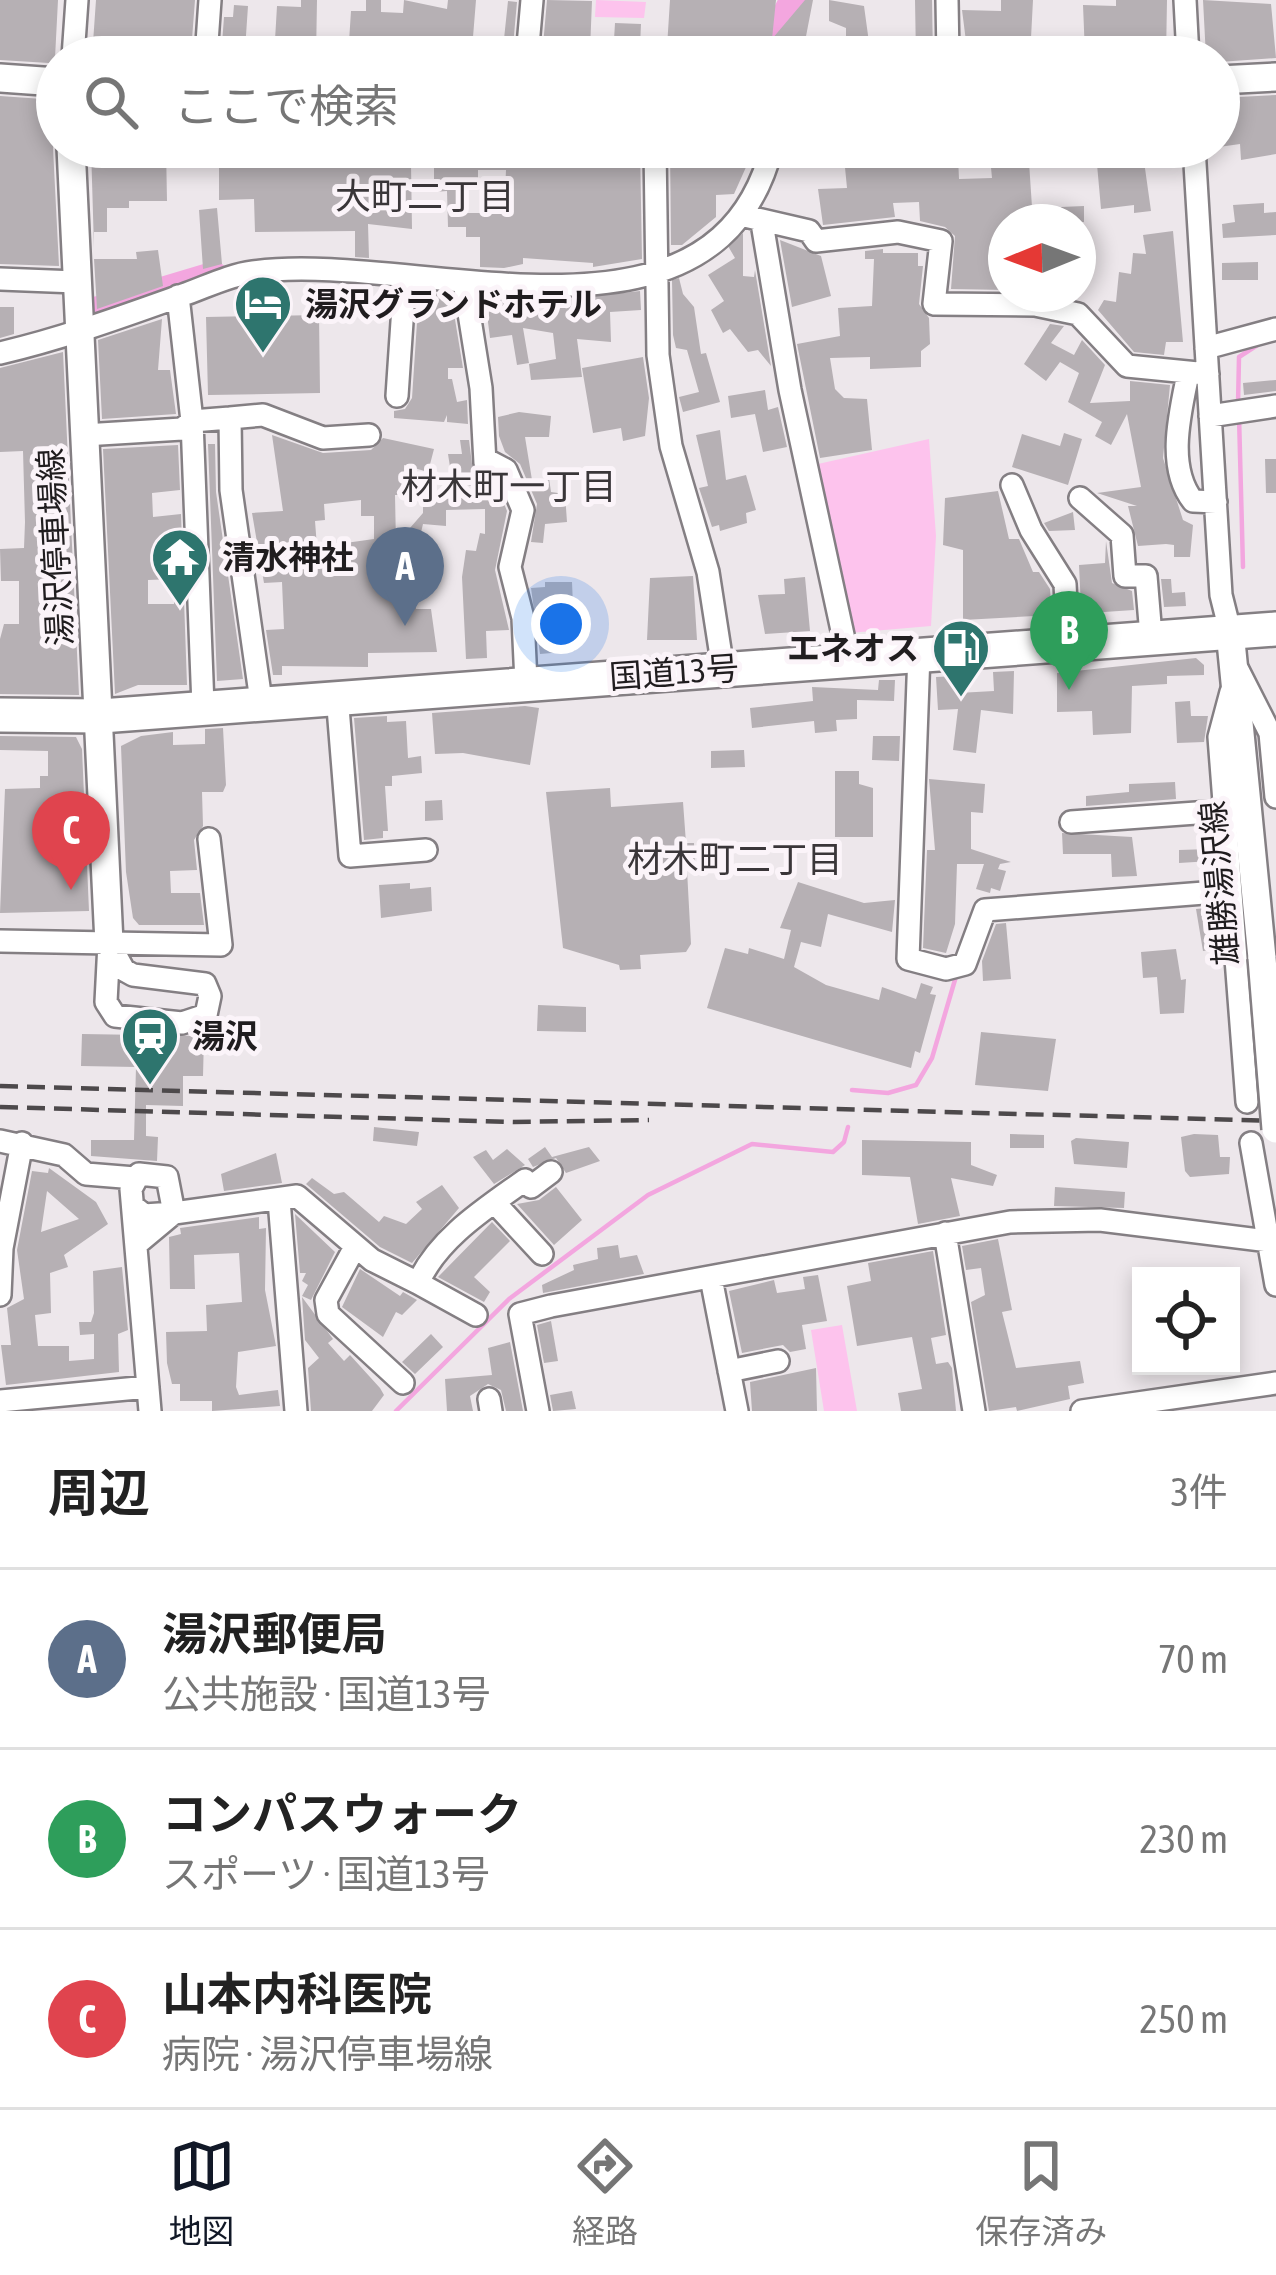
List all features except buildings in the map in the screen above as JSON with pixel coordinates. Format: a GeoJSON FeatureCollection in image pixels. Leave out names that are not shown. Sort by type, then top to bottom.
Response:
{"type":"FeatureCollection","features":[{"type":"Feature","properties":{"kind":"highway","name":"国道13号"},"geometry":{"type":"LineString","coordinates":[[0,716],[101,716],[1276,629]]}},
{"type":"Feature","properties":{"kind":"main road"},"geometry":{"type":"LineString","coordinates":[[1240,79],[1276,77]]}},
{"type":"Feature","properties":{"kind":"main road"},"geometry":{"type":"LineString","coordinates":[[0,78],[36,81]]}},
{"type":"Feature","properties":{"kind":"main road","name":"湯沢停車場線"},"geometry":{"type":"LineString","coordinates":[[72,168],[110,943]]}},
{"type":"Feature","properties":{"kind":"main road","name":"雄勝湯沢線"},"geometry":{"type":"LineString","coordinates":[[1230,631],[1238,669],[1235,803],[1264,1136]]}},
{"type":"Feature","properties":{"kind":"street"},"geometry":{"type":"LineString","coordinates":[[74,36],[77,0]]}},
{"type":"Feature","properties":{"kind":"street"},"geometry":{"type":"LineString","coordinates":[[207,36],[210,0]]}},
{"type":"Feature","properties":{"kind":"street"},"geometry":{"type":"LineString","coordinates":[[528,36],[532,0]]}},
{"type":"Feature","properties":{"kind":"street"},"geometry":{"type":"LineString","coordinates":[[947,0],[948,36]]}},
{"type":"Feature","properties":{"kind":"street"},"geometry":{"type":"LineString","coordinates":[[1185,0],[1187,36]]}},
{"type":"Feature","properties":{"kind":"street"},"geometry":{"type":"LineString","coordinates":[[655,168],[653,268],[671,446],[708,572],[723,669]]}},
{"type":"Feature","properties":{"kind":"street"},"geometry":{"type":"LineString","coordinates":[[767,168],[754,219],[848,658]]}},
{"type":"Feature","properties":{"kind":"street"},"geometry":{"type":"LineString","coordinates":[[1195,168],[1206,348],[1176,429],[1184,490],[1193,501],[1216,502]]}},
{"type":"Feature","properties":{"kind":"street"},"geometry":{"type":"LineString","coordinates":[[0,353],[253,272],[574,284],[653,268],[719,241],[754,219],[809,230],[816,241],[898,232],[941,241],[934,304],[1035,305],[1078,314],[1126,366],[1198,374]]}},
{"type":"Feature","properties":{"kind":"street"},"geometry":{"type":"LineString","coordinates":[[397,396],[405,278]]}},
{"type":"Feature","properties":{"kind":"street"},"geometry":{"type":"LineString","coordinates":[[0,279],[76,282]]}},
{"type":"Feature","properties":{"kind":"street"},"geometry":{"type":"LineString","coordinates":[[464,282],[483,403],[485,461],[506,470],[523,510],[511,567],[523,618],[526,682]]}},
{"type":"Feature","properties":{"kind":"street"},"geometry":{"type":"LineString","coordinates":[[178,296],[192,422],[202,706]]}},
{"type":"Feature","properties":{"kind":"street"},"geometry":{"type":"LineString","coordinates":[[1206,348],[1271,325]]}},
{"type":"Feature","properties":{"kind":"street"},"geometry":{"type":"LineString","coordinates":[[1198,374],[1210,416],[1221,595],[1230,631]]}},
{"type":"Feature","properties":{"kind":"street"},"geometry":{"type":"LineString","coordinates":[[1210,416],[1276,406]]}},
{"type":"Feature","properties":{"kind":"street"},"geometry":{"type":"LineString","coordinates":[[84,434],[182,429],[192,422],[262,415],[323,438],[369,435]]}},
{"type":"Feature","properties":{"kind":"street"},"geometry":{"type":"LineString","coordinates":[[230,418],[231,490],[261,701]]}},
{"type":"Feature","properties":{"kind":"street"},"geometry":{"type":"LineString","coordinates":[[1012,485],[1031,530],[1065,584],[1068,642]]}},
{"type":"Feature","properties":{"kind":"street"},"geometry":{"type":"LineString","coordinates":[[1080,498],[1122,535],[1125,576],[1146,576],[1151,637]]}},
{"type":"Feature","properties":{"kind":"street"},"geometry":{"type":"LineString","coordinates":[[919,653],[908,959],[946,969],[965,964],[985,910],[1230,891]]}},
{"type":"Feature","properties":{"kind":"street"},"geometry":{"type":"LineString","coordinates":[[1238,669],[1270,734],[1276,797]]}},
{"type":"Feature","properties":{"kind":"street"},"geometry":{"type":"LineString","coordinates":[[337,695],[350,856],[426,850]]}},
{"type":"Feature","properties":{"kind":"street"},"geometry":{"type":"LineString","coordinates":[[1071,822],[1235,803],[1230,891],[1247,1102]]}},
{"type":"Feature","properties":{"kind":"street"},"geometry":{"type":"LineString","coordinates":[[0,941],[220,945],[209,839]]}},
{"type":"Feature","properties":{"kind":"street"},"geometry":{"type":"LineString","coordinates":[[110,943],[124,970],[133,975],[205,984],[210,995],[206,1015],[182,1023],[115,1016],[106,1002],[110,943]]}},
{"type":"Feature","properties":{"kind":"street"},"geometry":{"type":"LineString","coordinates":[[1241,1064],[1276,1063]]}},
{"type":"Feature","properties":{"kind":"street"},"geometry":{"type":"LineString","coordinates":[[1264,1136],[1276,1285]]}},
{"type":"Feature","properties":{"kind":"street"},"geometry":{"type":"LineString","coordinates":[[0,1295],[11,1142],[64,1155],[86,1174],[166,1177],[174,1213]]}},
{"type":"Feature","properties":{"kind":"street"},"geometry":{"type":"LineString","coordinates":[[418,1283],[428,1261],[494,1202],[525,1180],[531,1187],[550,1172]]}},
{"type":"Feature","properties":{"kind":"street"},"geometry":{"type":"LineString","coordinates":[[135,1178],[133,1206],[150,1411]]}},
{"type":"Feature","properties":{"kind":"street"},"geometry":{"type":"LineString","coordinates":[[133,1206],[144,1214],[174,1213],[207,1204],[297,1196],[355,1247],[476,1315]]}},
{"type":"Feature","properties":{"kind":"street"},"geometry":{"type":"LineString","coordinates":[[279,1200],[296,1411]]}},
{"type":"Feature","properties":{"kind":"street"},"geometry":{"type":"LineString","coordinates":[[494,1202],[542,1255]]}},
{"type":"Feature","properties":{"kind":"street"},"geometry":{"type":"LineString","coordinates":[[139,1243],[174,1213]]}},
{"type":"Feature","properties":{"kind":"street"},"geometry":{"type":"LineString","coordinates":[[538,1411],[520,1314],[1010,1222],[1100,1220],[1272,1242]]}},
{"type":"Feature","properties":{"kind":"street"},"geometry":{"type":"LineString","coordinates":[[945,1233],[974,1411]]}},
{"type":"Feature","properties":{"kind":"street"},"geometry":{"type":"LineString","coordinates":[[355,1247],[326,1300],[328,1314],[403,1383]]}},
{"type":"Feature","properties":{"kind":"street"},"geometry":{"type":"LineString","coordinates":[[711,1278],[736,1411]]}},
{"type":"Feature","properties":{"kind":"street"},"geometry":{"type":"LineString","coordinates":[[729,1370],[778,1361]]}},
{"type":"Feature","properties":{"kind":"street"},"geometry":{"type":"LineString","coordinates":[[1082,1411],[1276,1383]]}},
{"type":"Feature","properties":{"kind":"street"},"geometry":{"type":"LineString","coordinates":[[0,1401],[148,1388]]}},
{"type":"Feature","properties":{"kind":"shaded area"},"geometry":{"type":"Polygon","coordinates":[[[596,0],[646,2],[644,18],[595,17],[596,0]]]}},
{"type":"Feature","properties":{"kind":"shaded area"},"geometry":{"type":"Polygon","coordinates":[[[929,439],[936,536],[931,626],[849,633],[818,464],[929,439]]]}},
{"type":"Feature","properties":{"kind":"shaded area"},"geometry":{"type":"Polygon","coordinates":[[[842,1325],[857,1411],[824,1411],[811,1330],[842,1325]]]}},
{"type":"Feature","properties":{"kind":"waterway"},"geometry":{"type":"LineString","coordinates":[[778,36],[793,0]]}},
{"type":"Feature","properties":{"kind":"waterway"},"geometry":{"type":"LineString","coordinates":[[97,310],[214,275]]}},
{"type":"Feature","properties":{"kind":"waterway"},"geometry":{"type":"LineString","coordinates":[[1238,405],[1239,357],[1259,344]]}},
{"type":"Feature","properties":{"kind":"waterway"},"geometry":{"type":"LineString","coordinates":[[1239,416],[1243,567]]}},
{"type":"Feature","properties":{"kind":"waterway"},"geometry":{"type":"LineString","coordinates":[[852,1090],[888,1093],[916,1085],[932,1058],[957,973]]}},
{"type":"Feature","properties":{"kind":"waterway"},"geometry":{"type":"LineString","coordinates":[[396,1411],[509,1299],[648,1195],[752,1144],[833,1152],[844,1142],[848,1127]]}},
{"type":"Feature","properties":{"kind":"railway"},"geometry":{"type":"LineString","coordinates":[[0,1086],[1276,1121]]}},
{"type":"Feature","properties":{"kind":"railway"},"geometry":{"type":"LineString","coordinates":[[0,1107],[513,1122],[649,1120]]}},
{"type":"Feature","properties":{"kind":"place","name":"湯沢グランドホテル"},"geometry":{"type":"Point","coordinates":[263,355]}},
{"type":"Feature","properties":{"kind":"place","name":"清水神社"},"geometry":{"type":"Point","coordinates":[180,608]}},
{"type":"Feature","properties":{"kind":"place","name":"湯沢郵便局"},"geometry":{"type":"Point","coordinates":[405,626]}},
{"type":"Feature","properties":{"kind":"place","name":"コンパスウォーク"},"geometry":{"type":"Point","coordinates":[1069,690]}},
{"type":"Feature","properties":{"kind":"place","name":"エネオス"},"geometry":{"type":"Point","coordinates":[961,699]}},
{"type":"Feature","properties":{"kind":"place","name":"山本内科医院"},"geometry":{"type":"Point","coordinates":[71,890]}},
{"type":"Feature","properties":{"kind":"place","name":"湯沢"},"geometry":{"type":"Point","coordinates":[150,1087]}},
{"type":"Feature","properties":{"kind":"district","name":"大町二丁目"},"geometry":{"type":"Point","coordinates":[425,196]}},
{"type":"Feature","properties":{"kind":"district","name":"材木町一丁目"},"geometry":{"type":"Point","coordinates":[509,486]}},
{"type":"Feature","properties":{"kind":"district","name":"材木町二丁目"},"geometry":{"type":"Point","coordinates":[735,859]}}]}
